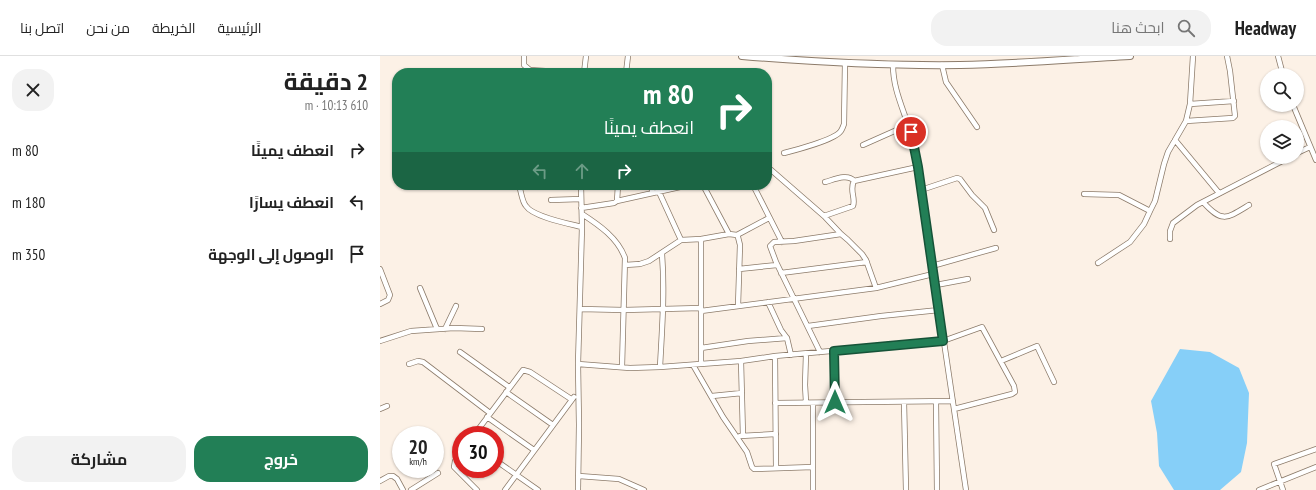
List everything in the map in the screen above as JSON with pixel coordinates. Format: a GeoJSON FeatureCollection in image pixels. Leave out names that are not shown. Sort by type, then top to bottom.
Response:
{"type":"FeatureCollection","features":[{"type":"Feature","properties":{"kind":"main road"},"geometry":{"type":"LineString","coordinates":[[742,56],[893,65],[942,65],[1130,56]]}},
{"type":"Feature","properties":{"kind":"street"},"geometry":{"type":"LineString","coordinates":[[524,56],[524,65],[528,68]]}},
{"type":"Feature","properties":{"kind":"street"},"geometry":{"type":"LineString","coordinates":[[585,68],[586,56]]}},
{"type":"Feature","properties":{"kind":"street"},"geometry":{"type":"LineString","coordinates":[[627,68],[628,56]]}},
{"type":"Feature","properties":{"kind":"street"},"geometry":{"type":"LineString","coordinates":[[1098,263],[1130,242],[1144,224],[1150,212],[1158,190],[1170,146],[1186,121],[1190,104],[1193,56]]}},
{"type":"Feature","properties":{"kind":"street"},"geometry":{"type":"LineString","coordinates":[[1186,121],[1233,118],[1235,115],[1227,56]]}},
{"type":"Feature","properties":{"kind":"street"},"geometry":{"type":"LineString","coordinates":[[1278,56],[1281,68]]}},
{"type":"Feature","properties":{"kind":"street"},"geometry":{"type":"LineString","coordinates":[[784,154],[829,139],[839,134],[842,130],[844,124],[845,63]]}},
{"type":"Feature","properties":{"kind":"street"},"geometry":{"type":"LineString","coordinates":[[893,65],[893,78],[896,92],[908,125],[918,167],[966,490]]}},
{"type":"Feature","properties":{"kind":"street"},"geometry":{"type":"LineString","coordinates":[[942,65],[946,82],[977,127]]}},
{"type":"Feature","properties":{"kind":"street"},"geometry":{"type":"LineString","coordinates":[[1190,104],[1234,101]]}},
{"type":"Feature","properties":{"kind":"street"},"geometry":{"type":"LineString","coordinates":[[1297,112],[1316,160]]}},
{"type":"Feature","properties":{"kind":"street"},"geometry":{"type":"LineString","coordinates":[[863,145],[908,125]]}},
{"type":"Feature","properties":{"kind":"street"},"geometry":{"type":"LineString","coordinates":[[1175,140],[1219,193]]}},
{"type":"Feature","properties":{"kind":"street"},"geometry":{"type":"LineString","coordinates":[[1304,150],[1310,147]]}},
{"type":"Feature","properties":{"kind":"street"},"geometry":{"type":"LineString","coordinates":[[1170,239],[1173,223],[1202,202],[1276,164]]}},
{"type":"Feature","properties":{"kind":"street"},"geometry":{"type":"LineString","coordinates":[[854,181],[918,167]]}},
{"type":"Feature","properties":{"kind":"street"},"geometry":{"type":"LineString","coordinates":[[772,171],[824,216],[840,234],[862,254],[867,262],[876,288]]}},
{"type":"Feature","properties":{"kind":"street"},"geometry":{"type":"LineString","coordinates":[[825,182],[846,177],[852,178],[854,181]]}},
{"type":"Feature","properties":{"kind":"street"},"geometry":{"type":"LineString","coordinates":[[921,190],[960,178],[985,208],[994,230]]}},
{"type":"Feature","properties":{"kind":"street"},"geometry":{"type":"LineString","coordinates":[[824,216],[854,205],[851,189],[854,181]]}},
{"type":"Feature","properties":{"kind":"street"},"geometry":{"type":"LineString","coordinates":[[520,190],[524,204],[529,209],[550,219],[582,227]]}},
{"type":"Feature","properties":{"kind":"street"},"geometry":{"type":"LineString","coordinates":[[578,490],[578,364],[582,227],[581,190]]}},
{"type":"Feature","properties":{"kind":"street"},"geometry":{"type":"LineString","coordinates":[[617,201],[618,190]]}},
{"type":"Feature","properties":{"kind":"street"},"geometry":{"type":"LineString","coordinates":[[581,208],[614,203],[617,201],[668,190]]}},
{"type":"Feature","properties":{"kind":"street"},"geometry":{"type":"LineString","coordinates":[[706,190],[729,234]]}},
{"type":"Feature","properties":{"kind":"street"},"geometry":{"type":"LineString","coordinates":[[755,190],[782,242]]}},
{"type":"Feature","properties":{"kind":"street"},"geometry":{"type":"LineString","coordinates":[[659,192],[681,240]]}},
{"type":"Feature","properties":{"kind":"street"},"geometry":{"type":"LineString","coordinates":[[1084,194],[1119,195],[1150,212]]}},
{"type":"Feature","properties":{"kind":"street"},"geometry":{"type":"LineString","coordinates":[[551,200],[581,199]]}},
{"type":"Feature","properties":{"kind":"street"},"geometry":{"type":"LineString","coordinates":[[1202,202],[1218,216],[1227,217],[1232,216],[1249,205]]}},
{"type":"Feature","properties":{"kind":"street"},"geometry":{"type":"LineString","coordinates":[[582,214],[607,232],[623,252],[626,265],[622,367]]}},
{"type":"Feature","properties":{"kind":"street"},"geometry":{"type":"LineString","coordinates":[[626,265],[644,262],[662,254],[681,240],[701,240],[729,234],[737,235],[769,218]]}},
{"type":"Feature","properties":{"kind":"street"},"geometry":{"type":"LineString","coordinates":[[820,352],[777,265],[770,246],[774,242],[840,234]]}},
{"type":"Feature","properties":{"kind":"street"},"geometry":{"type":"LineString","coordinates":[[737,235],[740,245],[738,306]]}},
{"type":"Feature","properties":{"kind":"street"},"geometry":{"type":"LineString","coordinates":[[701,240],[701,364]]}},
{"type":"Feature","properties":{"kind":"street"},"geometry":{"type":"LineString","coordinates":[[932,266],[996,248]]}},
{"type":"Feature","properties":{"kind":"street"},"geometry":{"type":"LineString","coordinates":[[660,367],[663,308],[662,254]]}},
{"type":"Feature","properties":{"kind":"street"},"geometry":{"type":"LineString","coordinates":[[781,273],[867,262]]}},
{"type":"Feature","properties":{"kind":"street"},"geometry":{"type":"LineString","coordinates":[[739,269],[777,265]]}},
{"type":"Feature","properties":{"kind":"street"},"geometry":{"type":"LineString","coordinates":[[380,269],[390,295],[388,300],[380,304]]}},
{"type":"Feature","properties":{"kind":"street"},"geometry":{"type":"LineString","coordinates":[[580,309],[701,309],[738,306],[876,288],[933,274]]}},
{"type":"Feature","properties":{"kind":"street"},"geometry":{"type":"LineString","coordinates":[[936,285],[968,278]]}},
{"type":"Feature","properties":{"kind":"street"},"geometry":{"type":"LineString","coordinates":[[420,288],[437,329]]}},
{"type":"Feature","properties":{"kind":"street"},"geometry":{"type":"LineString","coordinates":[[768,302],[781,330],[787,338],[791,355]]}},
{"type":"Feature","properties":{"kind":"street"},"geometry":{"type":"LineString","coordinates":[[445,328],[456,306]]}},
{"type":"Feature","properties":{"kind":"street"},"geometry":{"type":"LineString","coordinates":[[808,326],[939,310]]}},
{"type":"Feature","properties":{"kind":"street"},"geometry":{"type":"LineString","coordinates":[[578,364],[622,367],[660,367],[741,361],[775,356],[943,341],[982,327],[1014,386],[1015,392],[954,409]]}},
{"type":"Feature","properties":{"kind":"street"},"geometry":{"type":"LineString","coordinates":[[380,341],[411,331],[445,328],[482,329]]}},
{"type":"Feature","properties":{"kind":"street"},"geometry":{"type":"LineString","coordinates":[[701,348],[748,340],[787,338]]}},
{"type":"Feature","properties":{"kind":"street"},"geometry":{"type":"LineString","coordinates":[[1001,361],[1037,346],[1054,382]]}},
{"type":"Feature","properties":{"kind":"street"},"geometry":{"type":"LineString","coordinates":[[834,351],[835,402]]}},
{"type":"Feature","properties":{"kind":"street"},"geometry":{"type":"LineString","coordinates":[[460,352],[509,387]]}},
{"type":"Feature","properties":{"kind":"street"},"geometry":{"type":"LineString","coordinates":[[806,354],[806,402]]}},
{"type":"Feature","properties":{"kind":"street"},"geometry":{"type":"LineString","coordinates":[[775,356],[776,468]]}},
{"type":"Feature","properties":{"kind":"street"},"geometry":{"type":"LineString","coordinates":[[409,364],[418,361],[423,362],[534,450]]}},
{"type":"Feature","properties":{"kind":"street"},"geometry":{"type":"LineString","coordinates":[[741,361],[743,436]]}},
{"type":"Feature","properties":{"kind":"street"},"geometry":{"type":"LineString","coordinates":[[693,365],[723,417],[747,452],[753,468],[812,467]]}},
{"type":"Feature","properties":{"kind":"street"},"geometry":{"type":"LineString","coordinates":[[481,426],[509,387],[522,371],[525,370],[571,399]]}},
{"type":"Feature","properties":{"kind":"street"},"geometry":{"type":"LineString","coordinates":[[506,392],[553,425]]}},
{"type":"Feature","properties":{"kind":"street"},"geometry":{"type":"LineString","coordinates":[[505,490],[571,399],[578,393]]}},
{"type":"Feature","properties":{"kind":"street"},"geometry":{"type":"LineString","coordinates":[[712,396],[742,393]]}},
{"type":"Feature","properties":{"kind":"street"},"geometry":{"type":"LineString","coordinates":[[775,403],[953,401]]}},
{"type":"Feature","properties":{"kind":"street"},"geometry":{"type":"LineString","coordinates":[[904,402],[906,490]]}},
{"type":"Feature","properties":{"kind":"street"},"geometry":{"type":"LineString","coordinates":[[936,402],[937,490]]}},
{"type":"Feature","properties":{"kind":"street"},"geometry":{"type":"LineString","coordinates":[[813,490],[812,467],[814,403]]}},
{"type":"Feature","properties":{"kind":"street"},"geometry":{"type":"LineString","coordinates":[[380,409],[387,406]]}},
{"type":"Feature","properties":{"kind":"street"},"geometry":{"type":"LineString","coordinates":[[735,436],[776,434]]}},
{"type":"Feature","properties":{"kind":"street"},"geometry":{"type":"LineString","coordinates":[[1283,490],[1274,464],[1316,449]]}},
{"type":"Feature","properties":{"kind":"street"},"geometry":{"type":"LineString","coordinates":[[504,466],[538,490]]}},
{"type":"Feature","properties":{"kind":"street"},"geometry":{"type":"LineString","coordinates":[[1259,490],[1316,467]]}},
{"type":"Feature","properties":{"kind":"street"},"geometry":{"type":"LineString","coordinates":[[380,481],[389,476],[393,476],[397,479],[403,490]]}},
{"type":"Feature","properties":{"kind":"street"},"geometry":{"type":"LineString","coordinates":[[579,476],[619,479],[644,490]]}},
{"type":"Feature","properties":{"kind":"street"},"geometry":{"type":"LineString","coordinates":[[411,490],[430,478]]}},
{"type":"Feature","properties":{"kind":"street"},"geometry":{"type":"LineString","coordinates":[[465,478],[477,490]]}},
{"type":"Feature","properties":{"kind":"water"},"geometry":{"type":"Polygon","coordinates":[[[1180,349],[1210,352],[1239,368],[1249,393],[1247,443],[1241,472],[1220,490],[1174,490],[1159,466],[1157,433],[1151,401],[1180,349]]]}},
{"type":"Feature","properties":{"kind":"route"},"geometry":{"type":"LineString","coordinates":[[835,402],[834,351],[943,341],[918,167],[911,132]]}}]}
